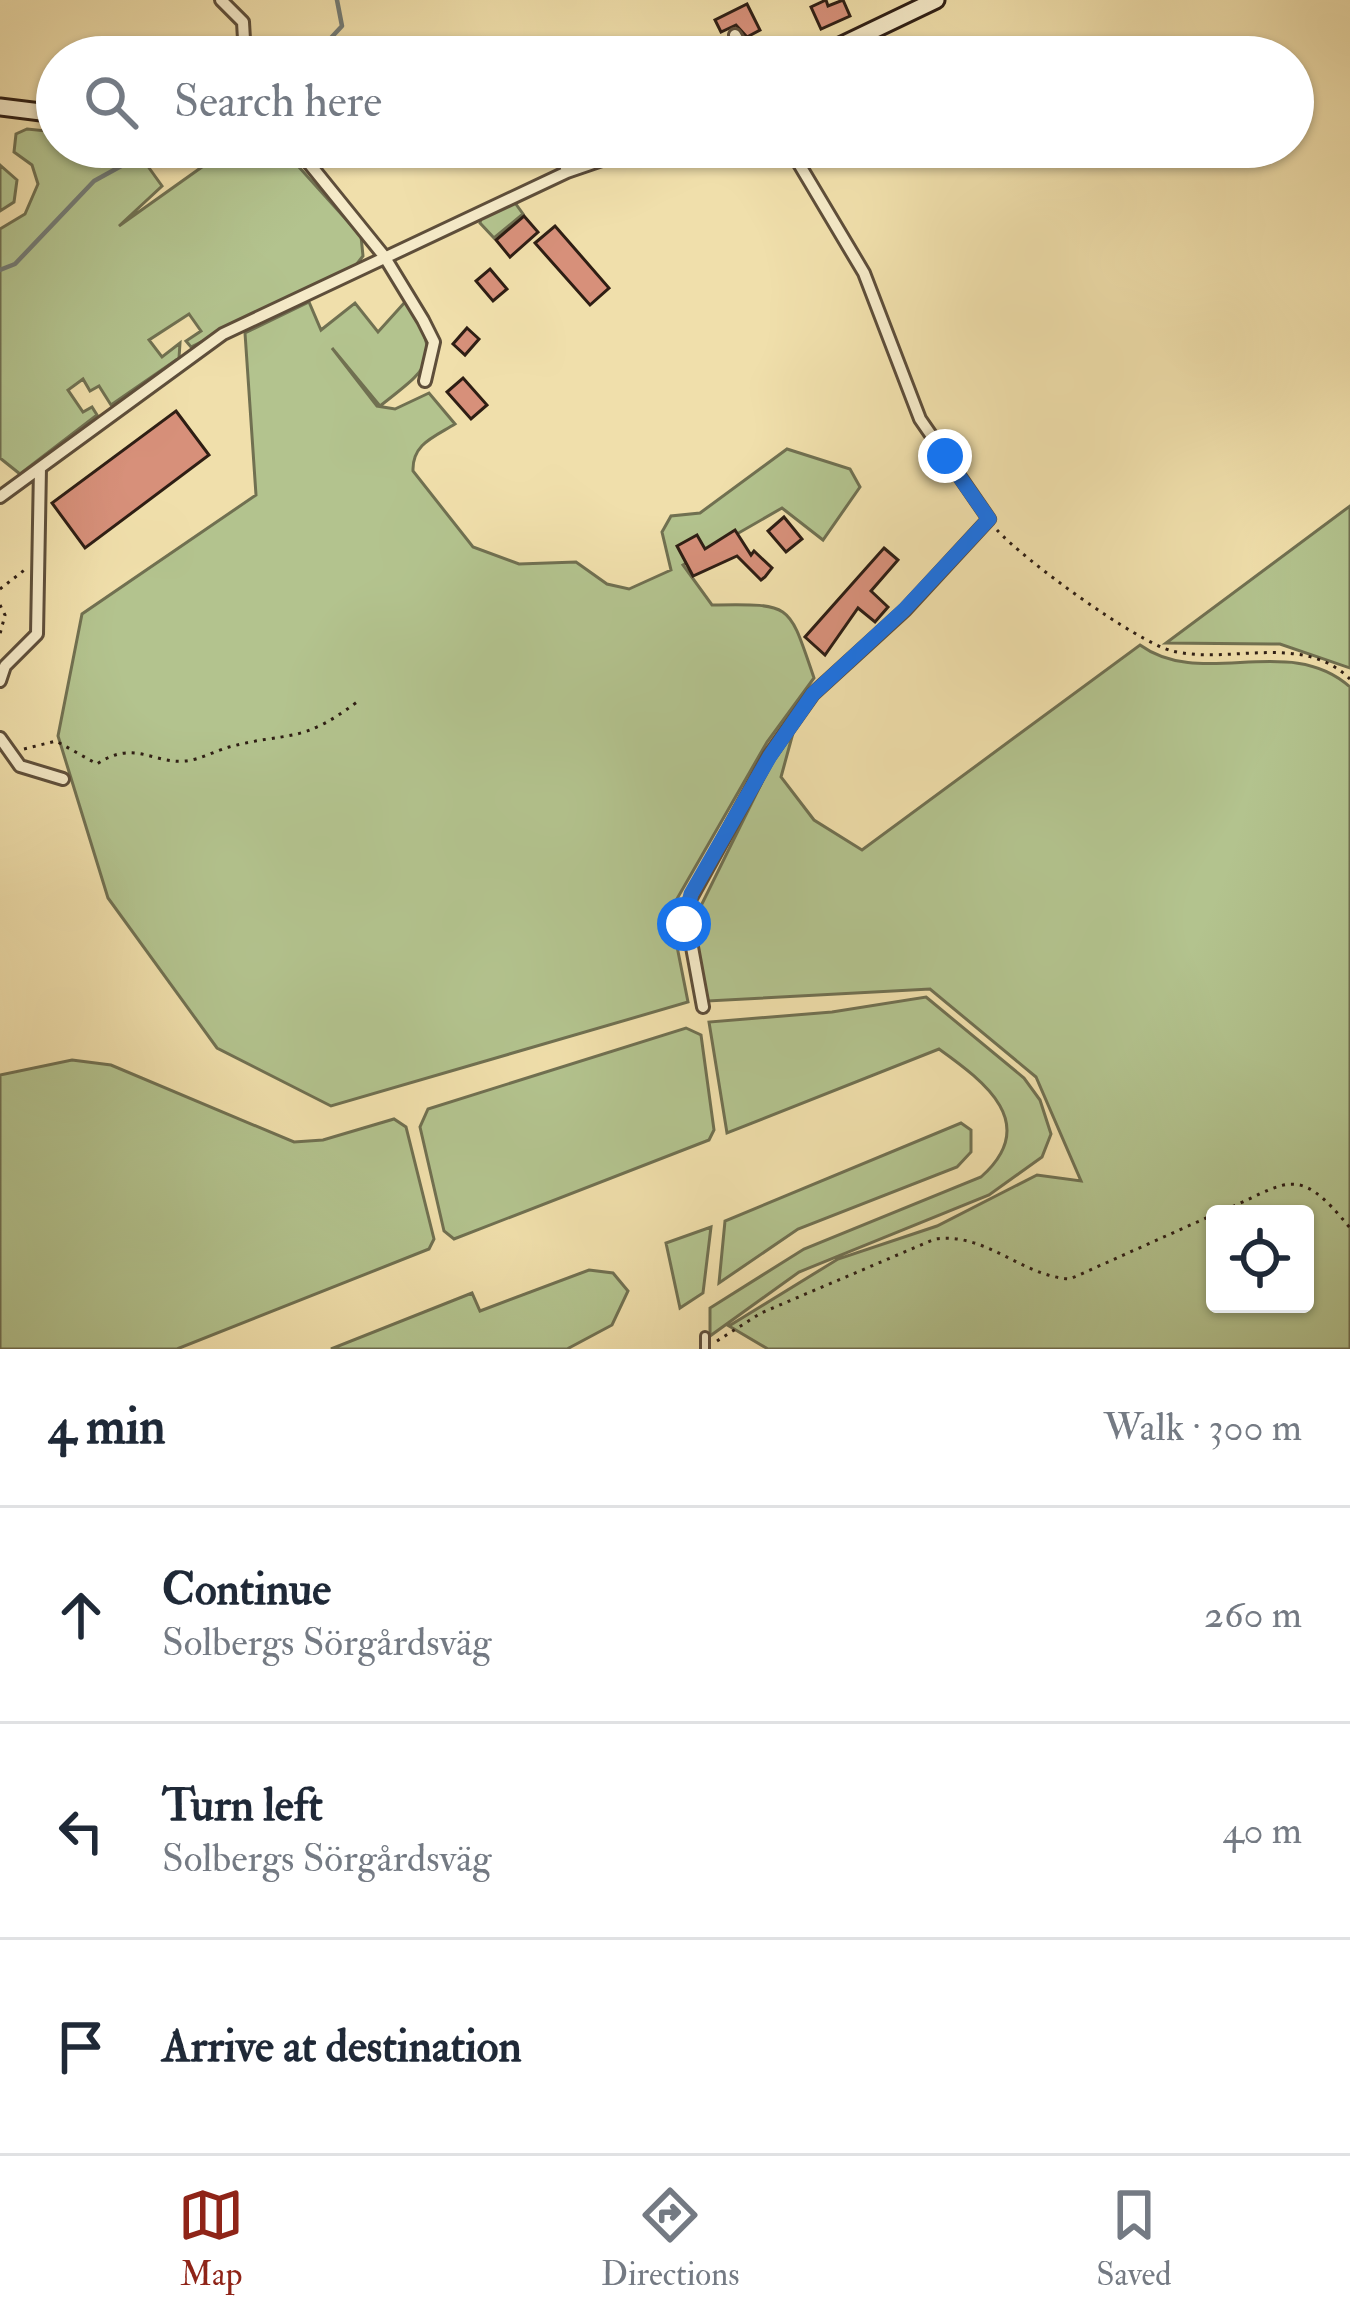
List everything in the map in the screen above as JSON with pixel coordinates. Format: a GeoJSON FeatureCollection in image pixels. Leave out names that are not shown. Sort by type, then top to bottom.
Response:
{"type":"FeatureCollection","features":[{"type":"Feature","properties":{"kind":"street"},"geometry":{"type":"LineString","coordinates":[[221,0],[245,29],[245,36]]}},
{"type":"Feature","properties":{"kind":"street"},"geometry":{"type":"LineString","coordinates":[[857,36],[923,2]]}},
{"type":"Feature","properties":{"kind":"street"},"geometry":{"type":"LineString","coordinates":[[0,107],[36,111]]}},
{"type":"Feature","properties":{"kind":"street"},"geometry":{"type":"LineString","coordinates":[[313,168],[384,256],[434,343],[425,381]]}},
{"type":"Feature","properties":{"kind":"street"},"geometry":{"type":"LineString","coordinates":[[566,168],[567,172]]}},
{"type":"Feature","properties":{"kind":"street"},"geometry":{"type":"LineString","coordinates":[[0,497],[223,334],[579,168]]}},
{"type":"Feature","properties":{"kind":"street"},"geometry":{"type":"LineString","coordinates":[[703,1007],[685,909],[770,756],[813,694],[904,610],[989,519],[920,419],[864,273],[802,168]]}},
{"type":"Feature","properties":{"kind":"street"},"geometry":{"type":"LineString","coordinates":[[0,681],[5,666],[38,634],[40,469]]}},
{"type":"Feature","properties":{"kind":"street"},"geometry":{"type":"LineString","coordinates":[[0,738],[33,772],[63,779]]}},
{"type":"Feature","properties":{"kind":"lane"},"geometry":{"type":"LineString","coordinates":[[706,1336],[707,1349]]}},
{"type":"Feature","properties":{"kind":"path"},"geometry":{"type":"LineString","coordinates":[[989,519],[1031,560],[1163,648],[1302,654],[1350,679]]}},
{"type":"Feature","properties":{"kind":"path"},"geometry":{"type":"LineString","coordinates":[[0,589],[40,558]]}},
{"type":"Feature","properties":{"kind":"path"},"geometry":{"type":"LineString","coordinates":[[0,605],[5,615],[0,634]]}},
{"type":"Feature","properties":{"kind":"path"},"geometry":{"type":"LineString","coordinates":[[10,752],[56,741],[97,764],[111,754],[149,752],[182,762],[232,746],[291,740],[318,730],[357,702]]}},
{"type":"Feature","properties":{"kind":"path"},"geometry":{"type":"LineString","coordinates":[[1237,1205],[1290,1183],[1305,1183],[1319,1190],[1350,1228]]}},
{"type":"Feature","properties":{"kind":"path"},"geometry":{"type":"LineString","coordinates":[[707,1349],[761,1313],[935,1239],[965,1238],[1049,1278],[1070,1279],[1206,1218]]}},
{"type":"Feature","properties":{"kind":"green space"},"geometry":{"type":"Polygon","coordinates":[[[36,130],[36,168],[149,168],[162,186],[119,226],[201,168],[300,168],[361,236],[363,256],[356,265],[191,347],[186,341],[201,331],[189,314],[149,340],[162,357],[180,343],[179,358],[111,405],[99,386],[90,391],[83,379],[68,390],[83,412],[92,407],[97,415],[20,474],[0,458],[0,229],[25,214],[38,184],[32,165],[14,152],[16,134],[36,130]]]}},
{"type":"Feature","properties":{"kind":"green space"},"geometry":{"type":"Polygon","coordinates":[[[0,165],[17,180],[14,202],[0,211],[0,165]]]}},
{"type":"Feature","properties":{"kind":"green space"},"geometry":{"type":"Polygon","coordinates":[[[513,200],[523,214],[494,238],[480,223],[482,214],[513,200]]]}},
{"type":"Feature","properties":{"kind":"green space"},"geometry":{"type":"Polygon","coordinates":[[[406,301],[425,337],[426,361],[410,382],[380,406],[332,348],[377,406],[395,409],[429,393],[455,424],[420,448],[413,471],[473,547],[519,564],[576,562],[607,584],[629,589],[671,570],[662,532],[671,516],[700,513],[787,449],[850,469],[860,487],[823,540],[782,508],[683,565],[712,605],[758,605],[784,613],[798,634],[814,678],[767,742],[670,911],[688,1002],[331,1106],[217,1048],[108,898],[58,736],[82,614],[256,495],[245,333],[309,302],[321,330],[355,303],[378,332],[406,301]]]}},
{"type":"Feature","properties":{"kind":"green space"},"geometry":{"type":"Polygon","coordinates":[[[1350,506],[1350,668],[1280,644],[1166,643],[1350,506]]]}},
{"type":"Feature","properties":{"kind":"green space"},"geometry":{"type":"Polygon","coordinates":[[[1140,645],[1190,663],[1300,664],[1326,671],[1350,687],[1350,1349],[768,1349],[729,1326],[838,1259],[937,1226],[1037,1175],[1081,1181],[1036,1077],[930,989],[708,1001],[692,924],[769,768],[793,733],[781,777],[814,820],[862,850],[1140,645]]]}},
{"type":"Feature","properties":{"kind":"green space"},"geometry":{"type":"Polygon","coordinates":[[[926,997],[1024,1078],[1040,1100],[1051,1134],[1042,1157],[989,1195],[799,1272],[710,1336],[710,1308],[804,1249],[981,1177],[998,1158],[1006,1139],[1006,1122],[988,1090],[939,1049],[727,1133],[709,1022],[832,1012],[926,997]]]}},
{"type":"Feature","properties":{"kind":"green space"},"geometry":{"type":"Polygon","coordinates":[[[686,1028],[701,1035],[714,1130],[709,1140],[454,1239],[444,1231],[420,1127],[428,1109],[686,1028]]]}},
{"type":"Feature","properties":{"kind":"green space"},"geometry":{"type":"Polygon","coordinates":[[[72,1060],[111,1065],[294,1142],[323,1140],[394,1119],[406,1127],[434,1239],[429,1249],[177,1349],[0,1349],[0,1075],[72,1060]]]}},
{"type":"Feature","properties":{"kind":"green space"},"geometry":{"type":"Polygon","coordinates":[[[961,1123],[971,1130],[971,1152],[957,1167],[798,1229],[719,1283],[725,1221],[961,1123]]]}},
{"type":"Feature","properties":{"kind":"green space"},"geometry":{"type":"Polygon","coordinates":[[[711,1227],[703,1293],[680,1308],[666,1243],[711,1227]]]}},
{"type":"Feature","properties":{"kind":"green space"},"geometry":{"type":"Polygon","coordinates":[[[589,1270],[613,1273],[628,1291],[612,1325],[567,1349],[331,1349],[472,1293],[480,1311],[589,1270]]]}},
{"type":"Feature","properties":{"kind":"building"},"geometry":{"type":"Polygon","coordinates":[[[826,0],[828,6],[843,0],[850,16],[821,29],[811,7],[826,0]]]}},
{"type":"Feature","properties":{"kind":"building"},"geometry":{"type":"Polygon","coordinates":[[[747,4],[760,30],[746,36],[736,25],[721,32],[715,20],[747,4]]]}},
{"type":"Feature","properties":{"kind":"building"},"geometry":{"type":"Polygon","coordinates":[[[524,216],[538,232],[510,257],[496,240],[524,216]]]}},
{"type":"Feature","properties":{"kind":"building"},"geometry":{"type":"Polygon","coordinates":[[[555,226],[609,288],[590,305],[535,243],[555,226]]]}},
{"type":"Feature","properties":{"kind":"building"},"geometry":{"type":"Polygon","coordinates":[[[490,269],[507,289],[493,301],[476,281],[490,269]]]}},
{"type":"Feature","properties":{"kind":"building"},"geometry":{"type":"Polygon","coordinates":[[[467,328],[479,339],[465,355],[453,344],[467,328]]]}},
{"type":"Feature","properties":{"kind":"building"},"geometry":{"type":"Polygon","coordinates":[[[463,378],[487,405],[471,419],[447,392],[463,378]]]}},
{"type":"Feature","properties":{"kind":"building"},"geometry":{"type":"Polygon","coordinates":[[[176,411],[209,455],[85,548],[52,503],[176,411]]]}},
{"type":"Feature","properties":{"kind":"building"},"geometry":{"type":"Polygon","coordinates":[[[784,517],[802,539],[786,552],[768,531],[784,517]]]}},
{"type":"Feature","properties":{"kind":"building"},"geometry":{"type":"Polygon","coordinates":[[[735,530],[751,555],[754,551],[772,568],[765,577],[761,580],[737,556],[693,576],[677,546],[697,535],[705,549],[735,530]]]}},
{"type":"Feature","properties":{"kind":"building"},"geometry":{"type":"Polygon","coordinates":[[[884,548],[898,560],[871,591],[888,607],[875,622],[858,608],[825,655],[805,637],[884,548]]]}},
{"type":"Feature","properties":{"kind":"waterway"},"geometry":{"type":"LineString","coordinates":[[333,36],[342,26],[337,0]]}},
{"type":"Feature","properties":{"kind":"waterway"},"geometry":{"type":"LineString","coordinates":[[0,270],[15,264],[94,181],[118,168]]}},
{"type":"Feature","properties":{"kind":"route"},"geometry":{"type":"LineString","coordinates":[[684,924],[691,894],[770,756],[813,694],[904,610],[989,519],[945,456]]}}]}
